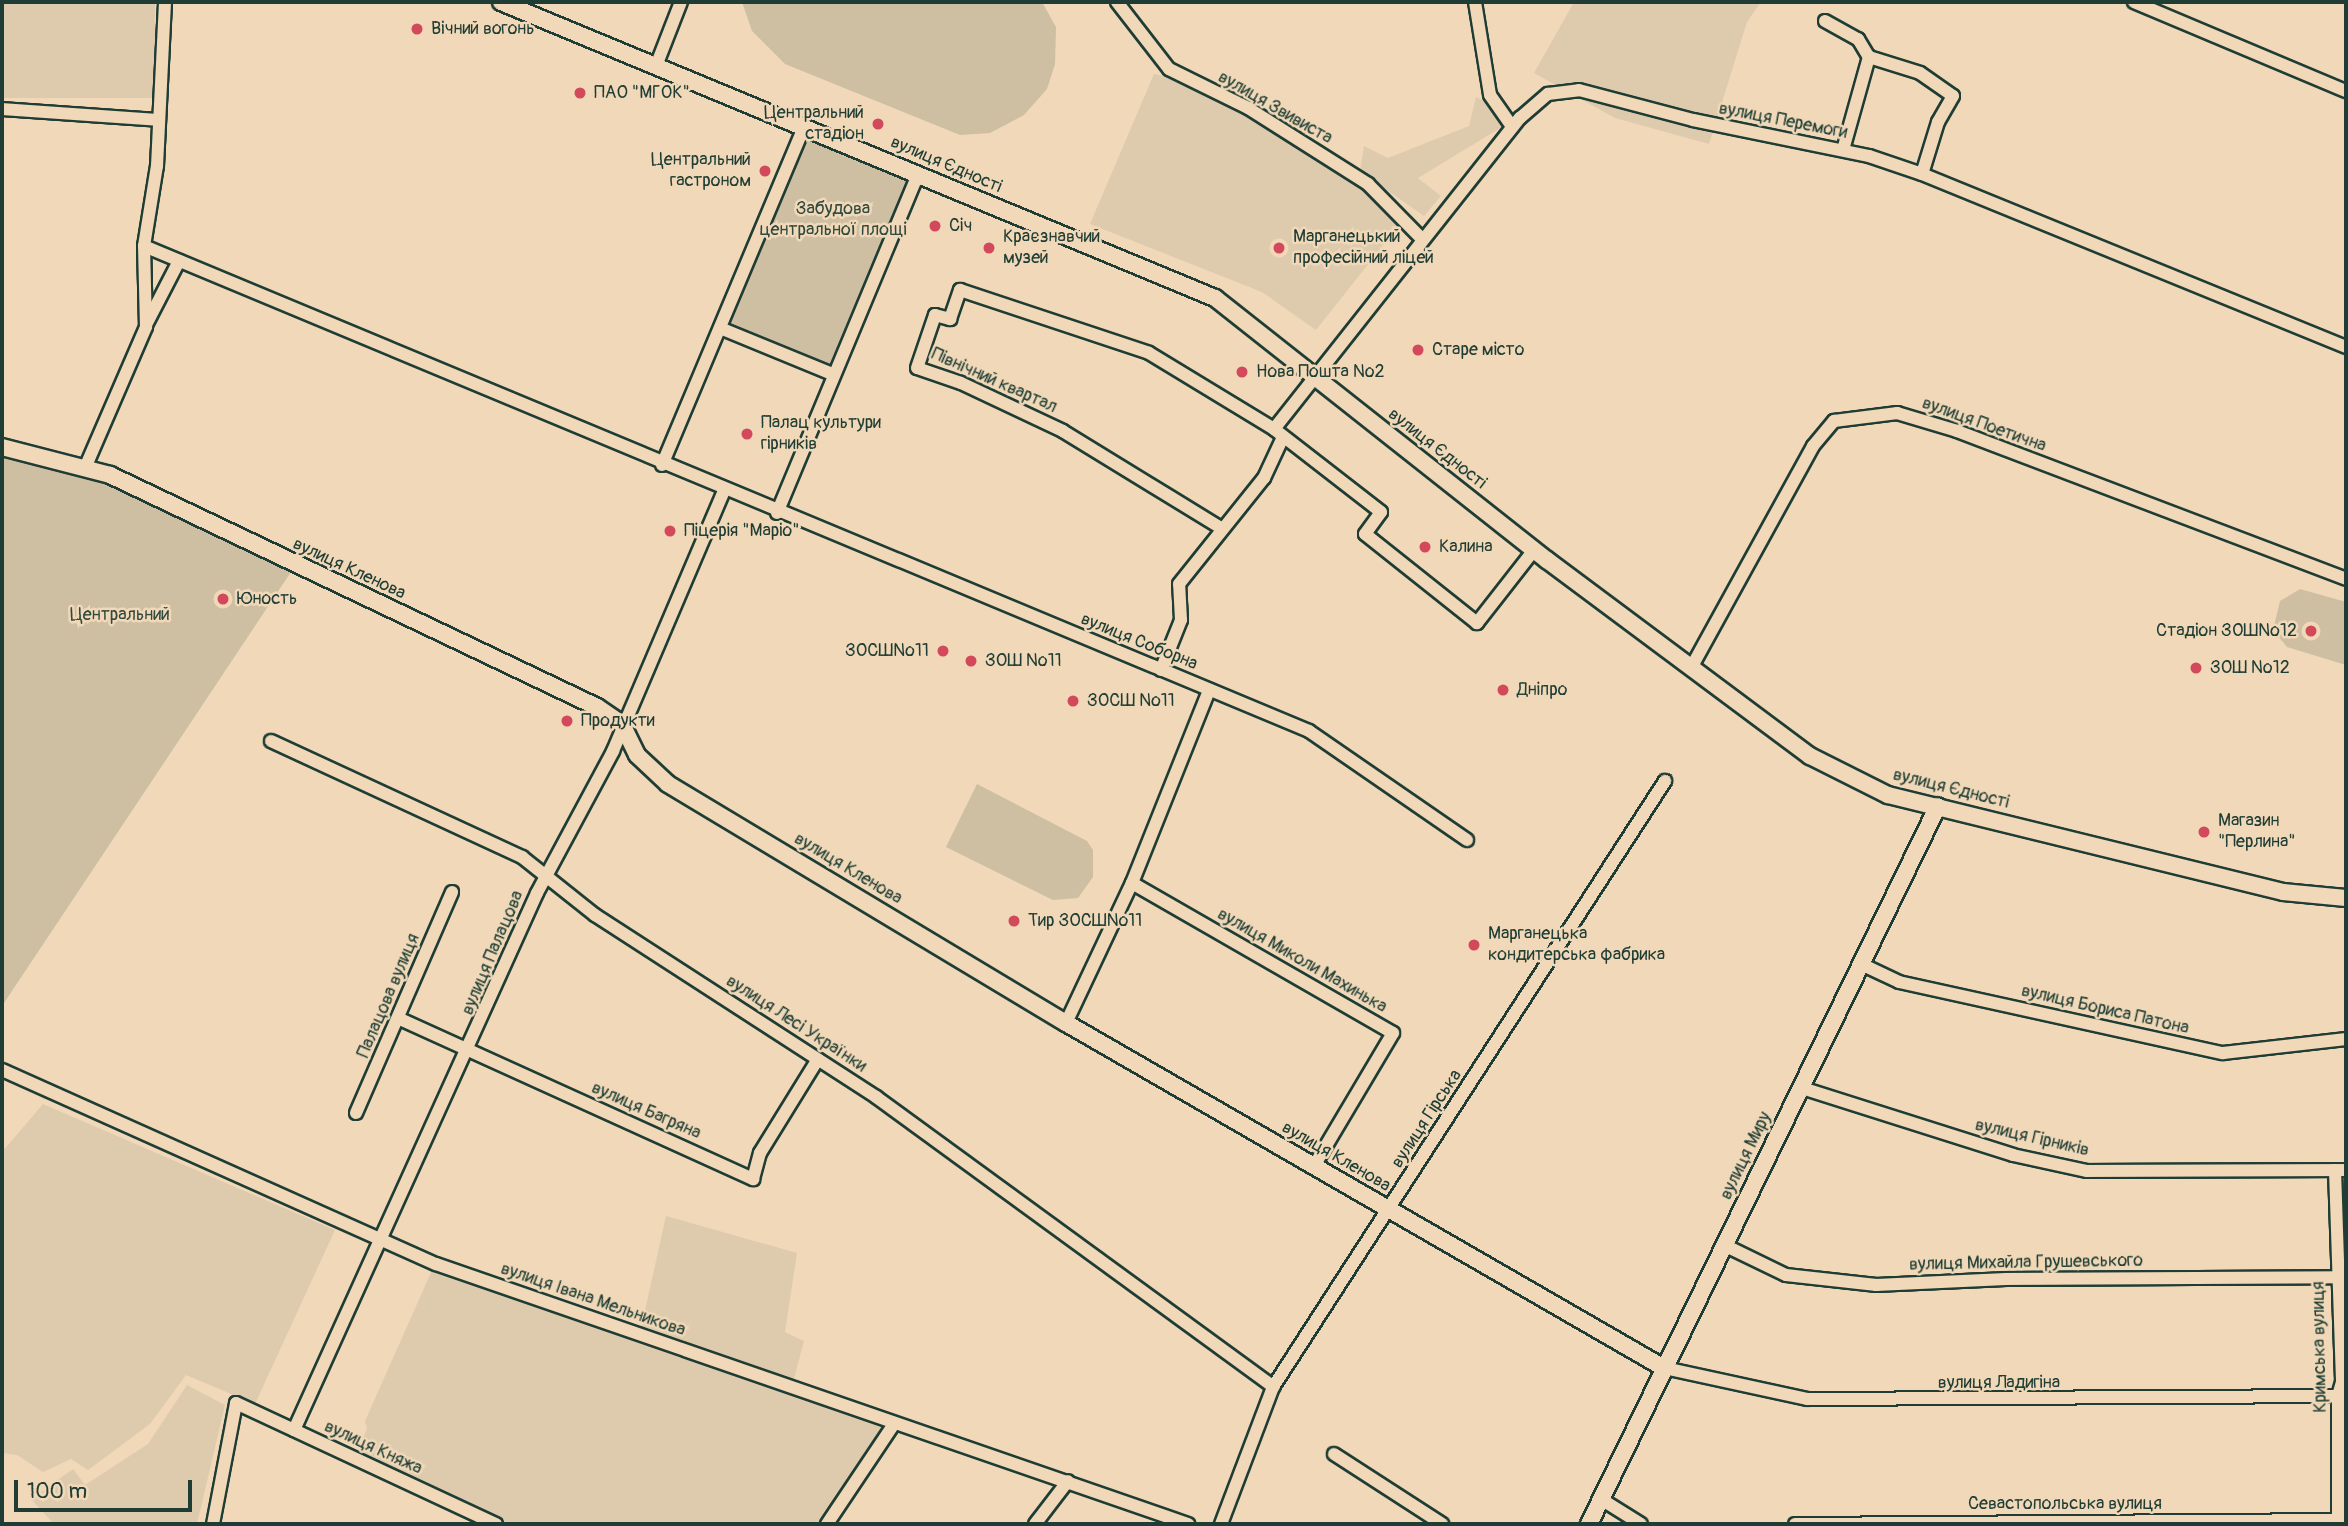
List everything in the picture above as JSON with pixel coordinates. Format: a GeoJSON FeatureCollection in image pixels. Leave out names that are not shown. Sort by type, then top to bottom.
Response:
{"type":"FeatureCollection","features":[{"type":"Feature","properties":{"kind":"street"},"geometry":{"type":"LineString","coordinates":[[146,327],[144,246],[157,166],[165,2]]}},
{"type":"Feature","properties":{"kind":"street","name":"вулиця Єдності"},"geometry":{"type":"LineString","coordinates":[[501,2],[1215,298],[1534,550],[1810,757],[1888,794],[2283,892],[2346,898]]}},
{"type":"Feature","properties":{"kind":"street"},"geometry":{"type":"LineString","coordinates":[[656,66],[681,2]]}},
{"type":"Feature","properties":{"kind":"street","name":"вулиця Звивиста"},"geometry":{"type":"LineString","coordinates":[[1117,2],[1169,69],[1248,108],[1368,184],[1422,239]]}},
{"type":"Feature","properties":{"kind":"street"},"geometry":{"type":"LineString","coordinates":[[1475,2],[1490,96],[1512,127]]}},
{"type":"Feature","properties":{"kind":"street"},"geometry":{"type":"LineString","coordinates":[[2134,2],[2346,91]]}},
{"type":"Feature","properties":{"kind":"street"},"geometry":{"type":"LineString","coordinates":[[1825,21],[1858,39],[1869,57],[1920,73],[1953,96],[1938,122],[1922,174]]}},
{"type":"Feature","properties":{"kind":"street"},"geometry":{"type":"LineString","coordinates":[[1843,150],[1869,57]]}},
{"type":"Feature","properties":{"kind":"street","name":"вулиця Перемоги"},"geometry":{"type":"LineString","coordinates":[[1315,377],[1512,127],[1548,93],[1579,90],[1693,120],[1843,150],[1922,174],[2346,347]]}},
{"type":"Feature","properties":{"kind":"street"},"geometry":{"type":"LineString","coordinates":[[2,109],[159,120]]}},
{"type":"Feature","properties":{"kind":"street"},"geometry":{"type":"LineString","coordinates":[[662,465],[804,127]]}},
{"type":"Feature","properties":{"kind":"street"},"geometry":{"type":"LineString","coordinates":[[777,513],[832,374],[918,174]]}},
{"type":"Feature","properties":{"kind":"street","name":"вулиця Соборна"},"geometry":{"type":"LineString","coordinates":[[144,246],[724,491],[1309,732],[1467,840]]}},
{"type":"Feature","properties":{"kind":"street"},"geometry":{"type":"LineString","coordinates":[[85,468],[146,327],[179,261]]}},
{"type":"Feature","properties":{"kind":"street","name":"Північний квартал"},"geometry":{"type":"LineString","coordinates":[[1221,528],[1063,431],[961,383],[916,368],[935,315],[950,319],[960,290],[1149,353],[1278,433],[1381,513],[1365,534],[1478,623],[1534,550]]}},
{"type":"Feature","properties":{"kind":"street"},"geometry":{"type":"LineString","coordinates":[[720,328],[832,374]]}},
{"type":"Feature","properties":{"kind":"street"},"geometry":{"type":"LineString","coordinates":[[1161,670],[1181,620],[1179,584],[1221,528],[1264,478],[1278,433],[1315,377]]}},
{"type":"Feature","properties":{"kind":"street","name":"вулиця Поетична"},"geometry":{"type":"LineString","coordinates":[[1691,668],[1813,446],[1834,421],[1897,412],[1957,431],[2026,461],[2094,480],[2346,579]]}},
{"type":"Feature","properties":{"kind":"street","name":"вулиця Кленова"},"geometry":{"type":"LineString","coordinates":[[2,447],[110,475],[597,707],[622,724],[637,755],[667,784],[1066,1023],[1664,1367]]}},
{"type":"Feature","properties":{"kind":"street","name":"вулиця Палацова"},"geometry":{"type":"LineString","coordinates":[[294,1430],[470,1051],[547,874],[613,751],[622,724],[724,491]]}},
{"type":"Feature","properties":{"kind":"street"},"geometry":{"type":"LineString","coordinates":[[1066,1023],[1132,883],[1209,690]]}},
{"type":"Feature","properties":{"kind":"street","name":"вулиця Лесі Українки"},"geometry":{"type":"LineString","coordinates":[[271,741],[522,857],[547,874],[595,915],[876,1097],[1273,1387]]}},
{"type":"Feature","properties":{"kind":"street","name":"вулиця Гірська"},"geometry":{"type":"LineString","coordinates":[[1221,1524],[1273,1387],[1665,780]]}},
{"type":"Feature","properties":{"kind":"street","name":"вулиця Миру"},"geometry":{"type":"LineString","coordinates":[[1589,1524],[1938,806]]}},
{"type":"Feature","properties":{"kind":"street","name":"вулиця Миколи Махинька"},"geometry":{"type":"LineString","coordinates":[[1132,883],[1393,1033],[1314,1166]]}},
{"type":"Feature","properties":{"kind":"street","name":"Палацова вулиця"},"geometry":{"type":"LineString","coordinates":[[356,1113],[400,1018],[452,892]]}},
{"type":"Feature","properties":{"kind":"street","name":"вулиця Бориса Патона"},"geometry":{"type":"LineString","coordinates":[[1861,964],[1899,982],[2211,1051],[2254,1051],[2346,1039]]}},
{"type":"Feature","properties":{"kind":"street","name":"вулиця Багряна"},"geometry":{"type":"LineString","coordinates":[[400,1018],[753,1179],[760,1153],[818,1059]]}},
{"type":"Feature","properties":{"kind":"street","name":"вулиця Івана Мельникова"},"geometry":{"type":"LineString","coordinates":[[2,1070],[436,1264],[1188,1524]]}},
{"type":"Feature","properties":{"kind":"street","name":"вулиця Гірників"},"geometry":{"type":"LineString","coordinates":[[1802,1088],[2013,1155],[2087,1171],[2340,1170]]}},
{"type":"Feature","properties":{"kind":"street","name":"Кримська вулиця"},"geometry":{"type":"LineString","coordinates":[[2338,1522],[2342,1389],[2336,1277],[2340,1170]]}},
{"type":"Feature","properties":{"kind":"street","name":"вулиця Михайла Грушевського"},"geometry":{"type":"LineString","coordinates":[[1724,1245],[1786,1275],[1875,1285],[2007,1279],[2336,1277]]}},
{"type":"Feature","properties":{"kind":"street","name":"вулиця Ладигіна"},"geometry":{"type":"LineString","coordinates":[[1664,1367],[1807,1399],[2342,1389]]}},
{"type":"Feature","properties":{"kind":"street","name":"вулиця Княжа"},"geometry":{"type":"LineString","coordinates":[[213,1524],[236,1403],[496,1524]]}},
{"type":"Feature","properties":{"kind":"street"},"geometry":{"type":"LineString","coordinates":[[827,1524],[894,1424]]}},
{"type":"Feature","properties":{"kind":"street"},"geometry":{"type":"LineString","coordinates":[[1334,1454],[1442,1524]]}},
{"type":"Feature","properties":{"kind":"street"},"geometry":{"type":"LineString","coordinates":[[1035,1524],[1068,1481]]}},
{"type":"Feature","properties":{"kind":"street"},"geometry":{"type":"LineString","coordinates":[[1601,1499],[1641,1524]]}},
{"type":"Feature","properties":{"kind":"street","name":"Севастопольська вулиця"},"geometry":{"type":"LineString","coordinates":[[1794,1524],[2338,1522]]}},
{"type":"Feature","properties":{"kind":"shaded area"},"geometry":{"type":"Polygon","coordinates":[[[2,2],[155,2],[155,98],[2,98],[2,2]]]}},
{"type":"Feature","properties":{"kind":"shaded area"},"geometry":{"type":"Polygon","coordinates":[[[1574,2],[1761,2],[1747,22],[1709,144],[1615,118],[1534,73],[1574,2]]]}},
{"type":"Feature","properties":{"kind":"shaded area"},"geometry":{"type":"Polygon","coordinates":[[[1154,74],[1198,83],[1359,182],[1400,224],[1316,330],[1262,292],[1090,224],[1154,74]]]}},
{"type":"Feature","properties":{"kind":"shaded area"},"geometry":{"type":"Polygon","coordinates":[[[1476,97],[1509,114],[1502,127],[1418,178],[1441,196],[1424,216],[1360,171],[1364,146],[1388,158],[1469,126],[1476,97]]]}},
{"type":"Feature","properties":{"kind":"shaded area"},"geometry":{"type":"Polygon","coordinates":[[[43,1104],[335,1230],[255,1404],[186,1375],[150,1424],[88,1470],[71,1459],[43,1472],[17,1455],[2,1453],[2,1152],[43,1104]]]}},
{"type":"Feature","properties":{"kind":"shaded area"},"geometry":{"type":"Polygon","coordinates":[[[666,1216],[797,1253],[785,1332],[804,1341],[793,1382],[641,1328],[666,1216]]]}},
{"type":"Feature","properties":{"kind":"shaded area"},"geometry":{"type":"Polygon","coordinates":[[[433,1268],[885,1428],[821,1524],[509,1524],[357,1452],[367,1429],[365,1421],[433,1268]]]}},
{"type":"Feature","properties":{"kind":"shaded area"},"geometry":{"type":"Polygon","coordinates":[[[187,1385],[225,1405],[197,1524],[54,1524],[31,1499],[73,1469],[85,1485],[148,1444],[187,1385]]]}},
{"type":"Feature","properties":{"kind":"green space"},"geometry":{"type":"Polygon","coordinates":[[[742,2],[1042,2],[1056,27],[1055,64],[1047,89],[1024,115],[990,133],[960,135],[785,64],[752,31],[742,2]]]}},
{"type":"Feature","properties":{"kind":"green space","name":"Забудова центральної площі"},"geometry":{"type":"Polygon","coordinates":[[[808,134],[910,177],[830,367],[728,324],[808,134]]]}},
{"type":"Feature","properties":{"kind":"green space","name":"Центральний"},"geometry":{"type":"Polygon","coordinates":[[[2,447],[110,475],[295,566],[2,1006],[2,447]]]}},
{"type":"Feature","properties":{"kind":"green space","name":"Стадіон ЗОШ№12"},"geometry":{"type":"Polygon","coordinates":[[[2300,589],[2346,602],[2346,665],[2287,647],[2278,636],[2274,626],[2280,601],[2300,589]]]}},
{"type":"Feature","properties":{"kind":"green space"},"geometry":{"type":"Polygon","coordinates":[[[977,784],[1087,841],[1093,850],[1093,877],[1078,898],[1053,900],[946,847],[977,784]]]}},
{"type":"Feature","properties":{"kind":"place","name":"Вічний вогонь"},"geometry":{"type":"Point","coordinates":[417,29]}},
{"type":"Feature","properties":{"kind":"place","name":"ПАО \"МГОК\""},"geometry":{"type":"Point","coordinates":[580,93]}},
{"type":"Feature","properties":{"kind":"place","name":"Центральний стадіон"},"geometry":{"type":"Point","coordinates":[878,124]}},
{"type":"Feature","properties":{"kind":"place","name":"Центральний гастроном"},"geometry":{"type":"Point","coordinates":[765,171]}},
{"type":"Feature","properties":{"kind":"place","name":"Січ"},"geometry":{"type":"Point","coordinates":[935,226]}},
{"type":"Feature","properties":{"kind":"place","name":"Краєзнавчий музей"},"geometry":{"type":"Point","coordinates":[989,248]}},
{"type":"Feature","properties":{"kind":"place","name":"Марганецький професійний ліцей"},"geometry":{"type":"Point","coordinates":[1279,248]}},
{"type":"Feature","properties":{"kind":"place","name":"Старе місто"},"geometry":{"type":"Point","coordinates":[1418,350]}},
{"type":"Feature","properties":{"kind":"place","name":"Нова Пошта №2"},"geometry":{"type":"Point","coordinates":[1242,372]}},
{"type":"Feature","properties":{"kind":"place","name":"Палац культури гірників"},"geometry":{"type":"Point","coordinates":[747,434]}},
{"type":"Feature","properties":{"kind":"place","name":"Піцерія \"Маріо\""},"geometry":{"type":"Point","coordinates":[670,531]}},
{"type":"Feature","properties":{"kind":"place","name":"Калина"},"geometry":{"type":"Point","coordinates":[1425,547]}},
{"type":"Feature","properties":{"kind":"place","name":"Юность"},"geometry":{"type":"Point","coordinates":[223,599]}},
{"type":"Feature","properties":{"kind":"place","name":"Стадіон ЗОШ№12"},"geometry":{"type":"Point","coordinates":[2311,631]}},
{"type":"Feature","properties":{"kind":"place","name":"ЗОСШ№11"},"geometry":{"type":"Point","coordinates":[943,651]}},
{"type":"Feature","properties":{"kind":"place","name":"ЗОШ №11"},"geometry":{"type":"Point","coordinates":[971,661]}},
{"type":"Feature","properties":{"kind":"place","name":"ЗОШ №12"},"geometry":{"type":"Point","coordinates":[2196,668]}},
{"type":"Feature","properties":{"kind":"place","name":"Дніпро"},"geometry":{"type":"Point","coordinates":[1503,690]}},
{"type":"Feature","properties":{"kind":"place","name":"ЗОСШ №11"},"geometry":{"type":"Point","coordinates":[1073,701]}},
{"type":"Feature","properties":{"kind":"place","name":"Продукти"},"geometry":{"type":"Point","coordinates":[567,721]}},
{"type":"Feature","properties":{"kind":"place","name":"Магазин \"Перлина\""},"geometry":{"type":"Point","coordinates":[2204,832]}},
{"type":"Feature","properties":{"kind":"place","name":"Тир ЗОСШ№11"},"geometry":{"type":"Point","coordinates":[1014,921]}},
{"type":"Feature","properties":{"kind":"place","name":"Марганецька кондитерська фабрика"},"geometry":{"type":"Point","coordinates":[1474,945]}}]}
